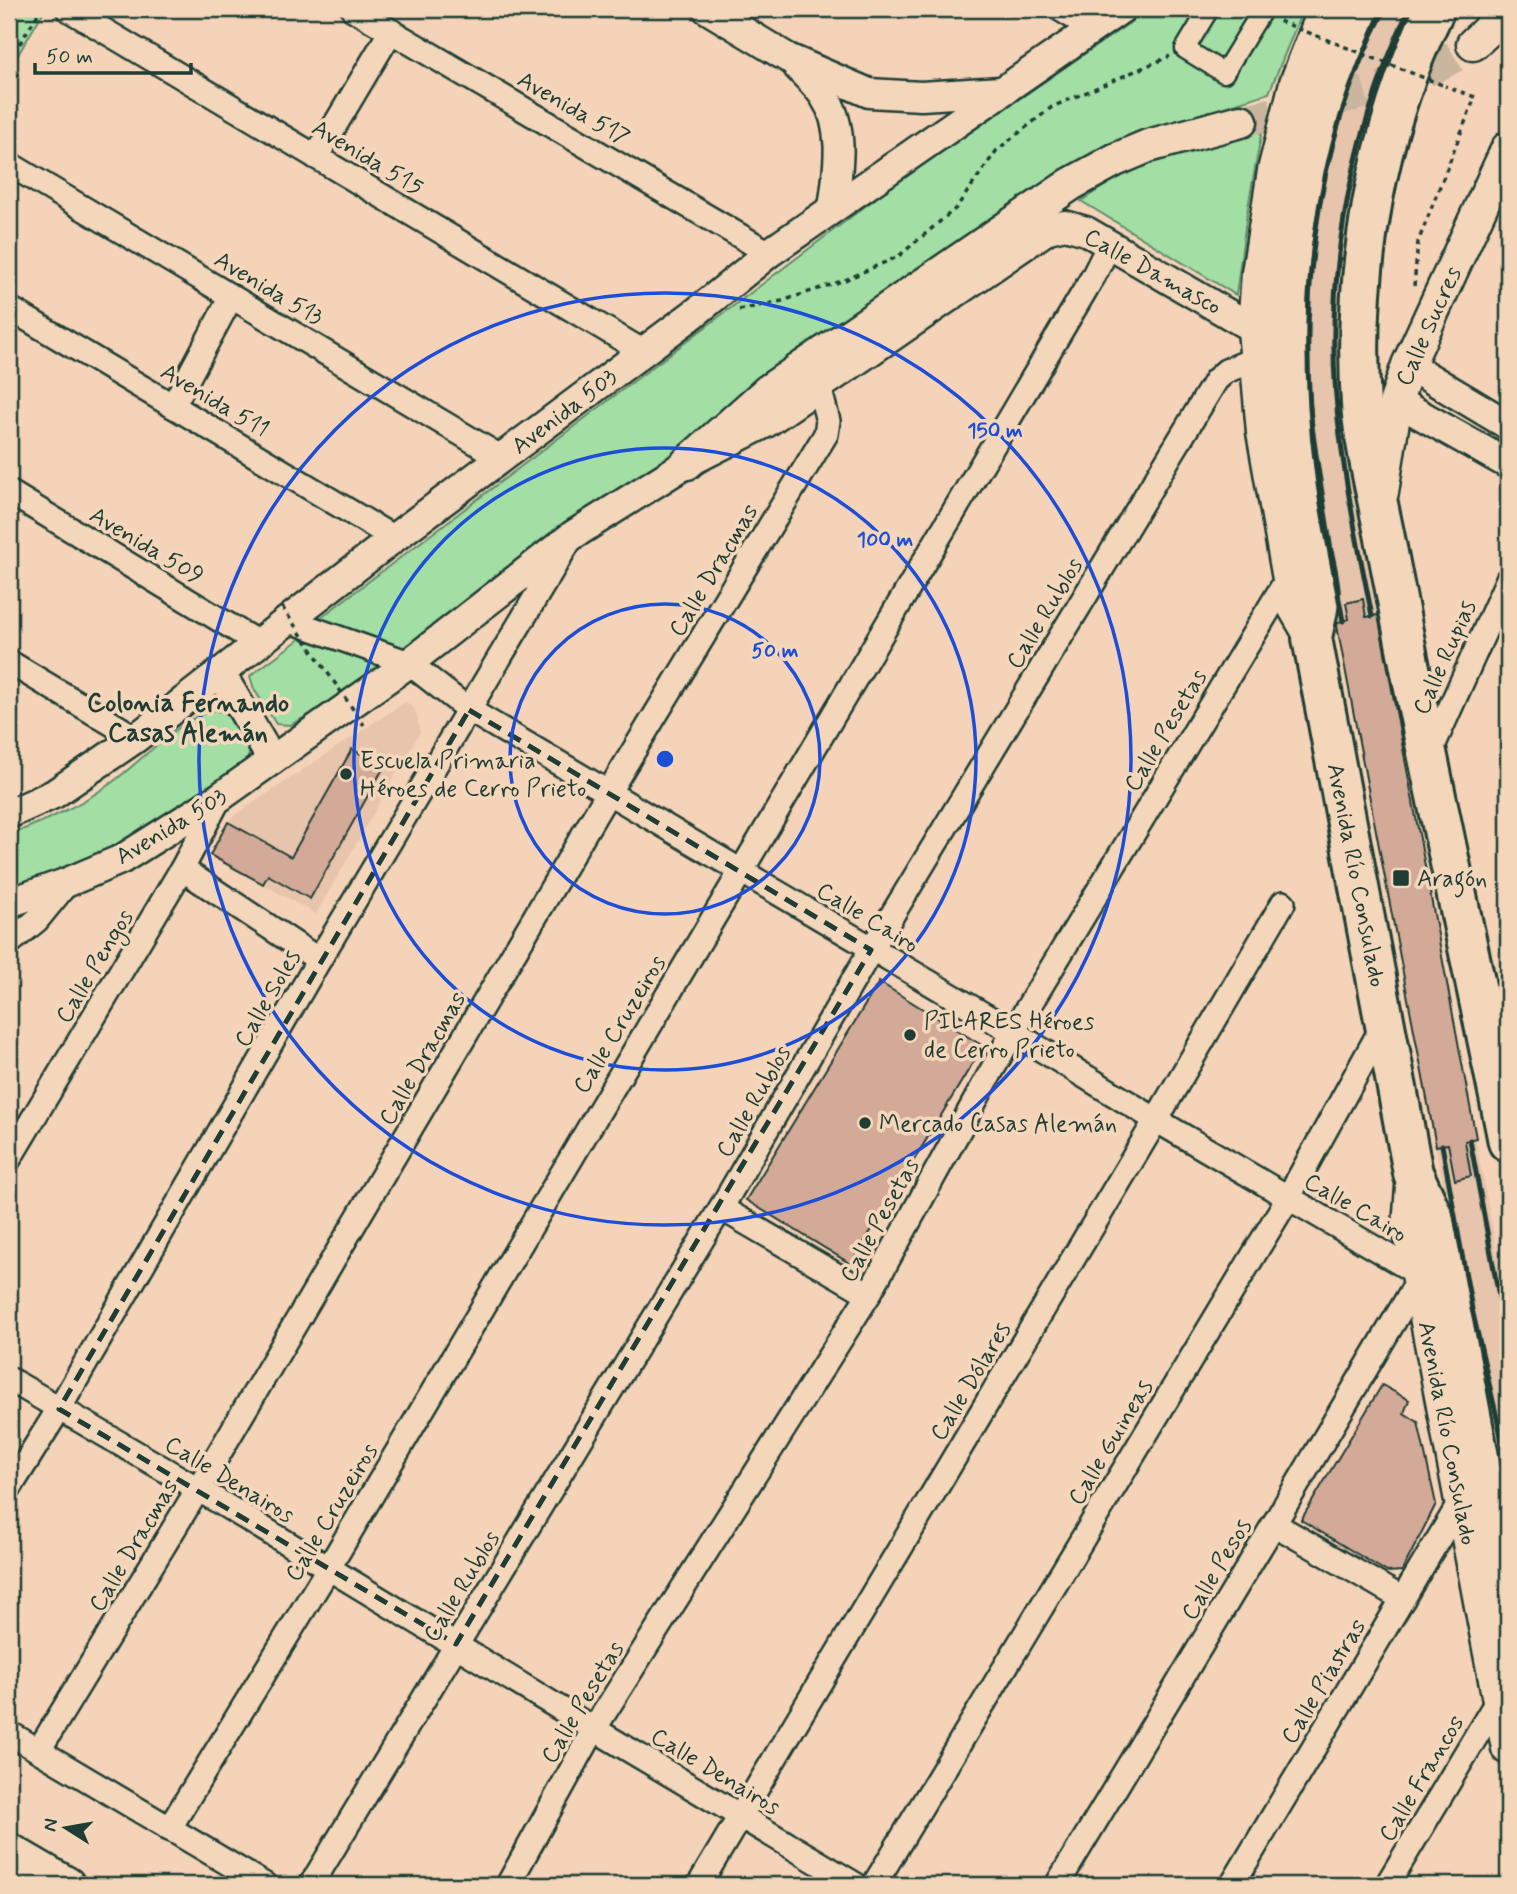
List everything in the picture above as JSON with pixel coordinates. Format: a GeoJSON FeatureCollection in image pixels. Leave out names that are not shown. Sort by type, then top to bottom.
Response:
{"type":"FeatureCollection","features":[{"type":"Feature","properties":{"kind":"highway"},"geometry":{"type":"LineString","coordinates":[[1312,638],[1319,600],[1292,423],[1287,372],[1289,275],[1299,192],[1310,144],[1340,52],[1359,9]]}},
{"type":"Feature","properties":{"kind":"highway"},"geometry":{"type":"LineString","coordinates":[[1436,9],[1415,50],[1395,108],[1366,234],[1360,289],[1361,406],[1369,464],[1427,757],[1502,1062],[1508,1142]]}},
{"type":"Feature","properties":{"kind":"highway","name":"Avenida Río Consulado"},"geometry":{"type":"LineString","coordinates":[[1312,638],[1413,1173]]}},
{"type":"Feature","properties":{"kind":"highway"},"geometry":{"type":"LineString","coordinates":[[1413,1173],[1434,1219],[1508,1610]]}},
{"type":"Feature","properties":{"kind":"main road","name":"Avenida Río Consulado"},"geometry":{"type":"LineString","coordinates":[[1312,638],[1294,607],[1263,432],[1255,344],[1258,273],[1274,171],[1296,83],[1325,9]]}},
{"type":"Feature","properties":{"kind":"main road"},"geometry":{"type":"LineString","coordinates":[[1473,44],[1487,31],[1503,9]]}},
{"type":"Feature","properties":{"kind":"main road"},"geometry":{"type":"LineString","coordinates":[[687,463],[768,391],[1070,184],[1148,146],[1241,121]]}},
{"type":"Feature","properties":{"kind":"main road","name":"Calle Sucres"},"geometry":{"type":"LineString","coordinates":[[1380,514],[1383,472],[1396,401],[1408,365],[1508,148]]}},
{"type":"Feature","properties":{"kind":"main road","name":"Avenida Río Consulado"},"geometry":{"type":"LineString","coordinates":[[1413,1173],[1409,1227],[1508,1748]]}},
{"type":"Feature","properties":{"kind":"main road"},"geometry":{"type":"LineString","coordinates":[[9,1851],[67,1885]]}},
{"type":"Feature","properties":{"kind":"street","name":"Avenida 515"},"geometry":{"type":"LineString","coordinates":[[68,9],[642,351]]}},
{"type":"Feature","properties":{"kind":"street","name":"Avenida 517"},"geometry":{"type":"LineString","coordinates":[[353,9],[769,253]]}},
{"type":"Feature","properties":{"kind":"street"},"geometry":{"type":"LineString","coordinates":[[707,9],[788,58],[869,93],[921,96],[1001,91]]}},
{"type":"Feature","properties":{"kind":"street"},"geometry":{"type":"LineString","coordinates":[[1060,9],[1092,28]]}},
{"type":"Feature","properties":{"kind":"street","name":"Avenida 503"},"geometry":{"type":"LineString","coordinates":[[9,814],[54,794],[136,738],[258,643],[285,613],[394,538],[502,458],[695,313],[769,253],[1121,9]]}},
{"type":"Feature","properties":{"kind":"street"},"geometry":{"type":"LineString","coordinates":[[1209,9],[1185,49],[1224,73],[1263,9]]}},
{"type":"Feature","properties":{"kind":"street"},"geometry":{"type":"LineString","coordinates":[[316,157],[391,31]]}},
{"type":"Feature","properties":{"kind":"street"},"geometry":{"type":"LineString","coordinates":[[788,58],[823,95],[833,114],[839,158],[833,208]]}},
{"type":"Feature","properties":{"kind":"street","name":"Avenida 513"},"geometry":{"type":"LineString","coordinates":[[9,164],[502,458]]}},
{"type":"Feature","properties":{"kind":"street","name":"Calle Damasco"},"geometry":{"type":"LineString","coordinates":[[1048,229],[1065,225],[1086,231],[1110,243],[1255,344]]}},
{"type":"Feature","properties":{"kind":"street","name":"Avenida 503"},"geometry":{"type":"LineString","coordinates":[[9,904],[122,859],[220,797],[409,663],[573,535],[687,463],[766,423],[1048,229]]}},
{"type":"Feature","properties":{"kind":"street","name":"Calle Cruzeiros"},"geometry":{"type":"LineString","coordinates":[[169,1829],[328,1569],[1094,275],[1110,243]]}},
{"type":"Feature","properties":{"kind":"street"},"geometry":{"type":"LineString","coordinates":[[173,406],[231,297]]}},
{"type":"Feature","properties":{"kind":"street","name":"Avenida 511"},"geometry":{"type":"LineString","coordinates":[[9,308],[394,538]]}},
{"type":"Feature","properties":{"kind":"street","name":"Calle Rublos"},"geometry":{"type":"LineString","coordinates":[[311,1885],[721,1208],[872,950],[1216,380],[1255,344]]}},
{"type":"Feature","properties":{"kind":"street"},"geometry":{"type":"LineString","coordinates":[[1408,365],[1508,425]]}},
{"type":"Feature","properties":{"kind":"street","name":"Calle Dracmas"},"geometry":{"type":"LineString","coordinates":[[39,1750],[198,1489],[608,793],[826,434],[829,425],[819,387]]}},
{"type":"Feature","properties":{"kind":"street"},"geometry":{"type":"LineString","coordinates":[[1396,401],[1508,464]]}},
{"type":"Feature","properties":{"kind":"street","name":"Avenida 509"},"geometry":{"type":"LineString","coordinates":[[9,492],[258,643]]}},
{"type":"Feature","properties":{"kind":"street","name":"Calle Soles"},"geometry":{"type":"LineString","coordinates":[[9,1489],[59,1409],[319,960],[573,535]]}},
{"type":"Feature","properties":{"kind":"street","name":"Calle Pesetas"},"geometry":{"type":"LineString","coordinates":[[508,1885],[594,1729],[869,1294],[1013,1032],[1289,576]]}},
{"type":"Feature","properties":{"kind":"street","name":"Calle Rupias"},"geometry":{"type":"LineString","coordinates":[[1427,757],[1508,579]]}},
{"type":"Feature","properties":{"kind":"street","name":"Calle Cairo"},"geometry":{"type":"LineString","coordinates":[[285,613],[409,663],[469,710],[1013,1032],[1418,1276]]}},
{"type":"Feature","properties":{"kind":"street"},"geometry":{"type":"LineString","coordinates":[[9,662],[136,738]]}},
{"type":"Feature","properties":{"kind":"street"},"geometry":{"type":"LineString","coordinates":[[219,672],[272,760]]}},
{"type":"Feature","properties":{"kind":"street","name":"Calle Pengos"},"geometry":{"type":"LineString","coordinates":[[9,1159],[182,869],[220,797]]}},
{"type":"Feature","properties":{"kind":"street"},"geometry":{"type":"LineString","coordinates":[[182,869],[319,960]]}},
{"type":"Feature","properties":{"kind":"street"},"geometry":{"type":"LineString","coordinates":[[9,943],[37,920],[68,882]]}},
{"type":"Feature","properties":{"kind":"street","name":"Calle Dólares"},"geometry":{"type":"LineString","coordinates":[[699,1885],[1283,903]]}},
{"type":"Feature","properties":{"kind":"street","name":"Calle Guineas"},"geometry":{"type":"LineString","coordinates":[[874,1885],[1288,1198],[1385,1021]]}},
{"type":"Feature","properties":{"kind":"street"},"geometry":{"type":"LineString","coordinates":[[721,1208],[869,1294]]}},
{"type":"Feature","properties":{"kind":"street","name":"Calle Pesos"},"geometry":{"type":"LineString","coordinates":[[1057,1885],[1274,1524],[1418,1276]]}},
{"type":"Feature","properties":{"kind":"street","name":"Calle Denairos"},"geometry":{"type":"LineString","coordinates":[[9,1379],[198,1489],[856,1885]]}},
{"type":"Feature","properties":{"kind":"street","name":"Calle Piastras"},"geometry":{"type":"LineString","coordinates":[[1232,1885],[1461,1503]]}},
{"type":"Feature","properties":{"kind":"street"},"geometry":{"type":"LineString","coordinates":[[1274,1524],[1403,1599]]}},
{"type":"Feature","properties":{"kind":"street","name":"Calle Francos"},"geometry":{"type":"LineString","coordinates":[[1387,1885],[1499,1698]]}},
{"type":"Feature","properties":{"kind":"street"},"geometry":{"type":"LineString","coordinates":[[9,1733],[265,1885]]}},
{"type":"Feature","properties":{"kind":"path"},"geometry":{"type":"LineString","coordinates":[[9,61],[41,9]]}},
{"type":"Feature","properties":{"kind":"path"},"geometry":{"type":"LineString","coordinates":[[1279,21],[1475,97],[1418,242],[1414,297]]}},
{"type":"Feature","properties":{"kind":"path"},"geometry":{"type":"LineString","coordinates":[[695,313],[724,313],[782,301],[845,280],[899,256],[956,208],[997,150],[1052,107],[1185,49]]}},
{"type":"Feature","properties":{"kind":"path"},"geometry":{"type":"LineString","coordinates":[[285,613],[364,725]]}},
{"type":"Feature","properties":{"kind":"highlighted area"},"geometry":{"type":"Polygon","coordinates":[[[469,710],[871,950],[456,1644],[59,1409],[469,710]]]}},
{"type":"Feature","properties":{"kind":"shaded area"},"geometry":{"type":"Polygon","coordinates":[[[1374,9],[1419,9],[1390,76],[1357,493],[1369,571],[1508,1311],[1508,1493],[1471,1334],[1308,468],[1300,327],[1319,168],[1374,9]]]}},
{"type":"Feature","properties":{"kind":"shaded area","name":"Escuela Primaria Héroes de Cerro Prieto"},"geometry":{"type":"Polygon","coordinates":[[[405,702],[413,707],[417,715],[420,732],[316,914],[210,855],[232,817],[405,702]]]}},
{"type":"Feature","properties":{"kind":"green space"},"geometry":{"type":"Polygon","coordinates":[[[9,9],[45,9],[9,70],[9,9]]]}},
{"type":"Feature","properties":{"kind":"green space"},"geometry":{"type":"Polygon","coordinates":[[[1150,9],[1303,9],[1269,93],[1142,132],[905,286],[406,649],[319,619],[888,189],[1150,9]]]}},
{"type":"Feature","properties":{"kind":"green space"},"geometry":{"type":"Polygon","coordinates":[[[1262,130],[1236,295],[1081,201],[1117,178],[1161,158],[1262,130]]]}},
{"type":"Feature","properties":{"kind":"green space"},"geometry":{"type":"Polygon","coordinates":[[[301,638],[388,662],[319,710],[290,725],[276,724],[254,689],[250,676],[301,638]]]}},
{"type":"Feature","properties":{"kind":"green space"},"geometry":{"type":"Polygon","coordinates":[[[213,710],[226,713],[250,749],[247,761],[237,770],[139,835],[71,868],[9,893],[9,835],[89,798],[175,731],[213,710]]]}},
{"type":"Feature","properties":{"kind":"building"},"geometry":{"type":"Polygon","coordinates":[[[1363,599],[1366,617],[1378,615],[1476,1138],[1465,1141],[1471,1176],[1455,1180],[1448,1144],[1436,1146],[1337,626],[1338,622],[1349,619],[1346,603],[1363,599]]]}},
{"type":"Feature","properties":{"kind":"building"},"geometry":{"type":"Polygon","coordinates":[[[352,749],[384,767],[310,899],[268,875],[263,884],[210,855],[228,822],[291,857],[352,749]]]}},
{"type":"Feature","properties":{"kind":"building","name":"Mercado Casas Alemán"},"geometry":{"type":"Polygon","coordinates":[[[879,982],[983,1046],[851,1264],[746,1200],[879,982]]]}},
{"type":"Feature","properties":{"kind":"building"},"geometry":{"type":"Polygon","coordinates":[[[1382,1385],[1409,1400],[1404,1413],[1418,1422],[1436,1504],[1402,1571],[1387,1572],[1301,1520],[1382,1385]]]}},
{"type":"Feature","properties":{"kind":"tunnel"},"geometry":{"type":"LineString","coordinates":[[1241,121],[1392,84],[1449,60],[1473,44]]}},
{"type":"Feature","properties":{"kind":"railway"},"geometry":{"type":"LineString","coordinates":[[1343,621],[1316,469],[1310,410],[1310,292],[1315,233],[1325,175],[1340,118],[1360,63],[1385,9]]}},
{"type":"Feature","properties":{"kind":"railway"},"geometry":{"type":"LineString","coordinates":[[1372,616],[1351,508],[1335,387],[1337,276],[1354,167],[1387,61],[1409,9]]}},
{"type":"Feature","properties":{"kind":"railway"},"geometry":{"type":"LineString","coordinates":[[1470,1140],[1508,1359]]}},
{"type":"Feature","properties":{"kind":"railway"},"geometry":{"type":"LineString","coordinates":[[1442,1145],[1472,1309],[1508,1466]]}},
{"type":"Feature","properties":{"kind":"place","name":"Escuela Primaria Héroes de Cerro Prieto"},"geometry":{"type":"Point","coordinates":[346,774]}},
{"type":"Feature","properties":{"kind":"place","name":"Aragón"},"geometry":{"type":"Point","coordinates":[1401,878]}},
{"type":"Feature","properties":{"kind":"place","name":"PILARES Héroes de Cerro Prieto"},"geometry":{"type":"Point","coordinates":[910,1035]}},
{"type":"Feature","properties":{"kind":"place","name":"Mercado Casas Alemán"},"geometry":{"type":"Point","coordinates":[865,1123]}},
{"type":"Feature","properties":{"kind":"district","name":"Colonia Fernando Casas Alemán"},"geometry":{"type":"Point","coordinates":[188,717]}}]}
